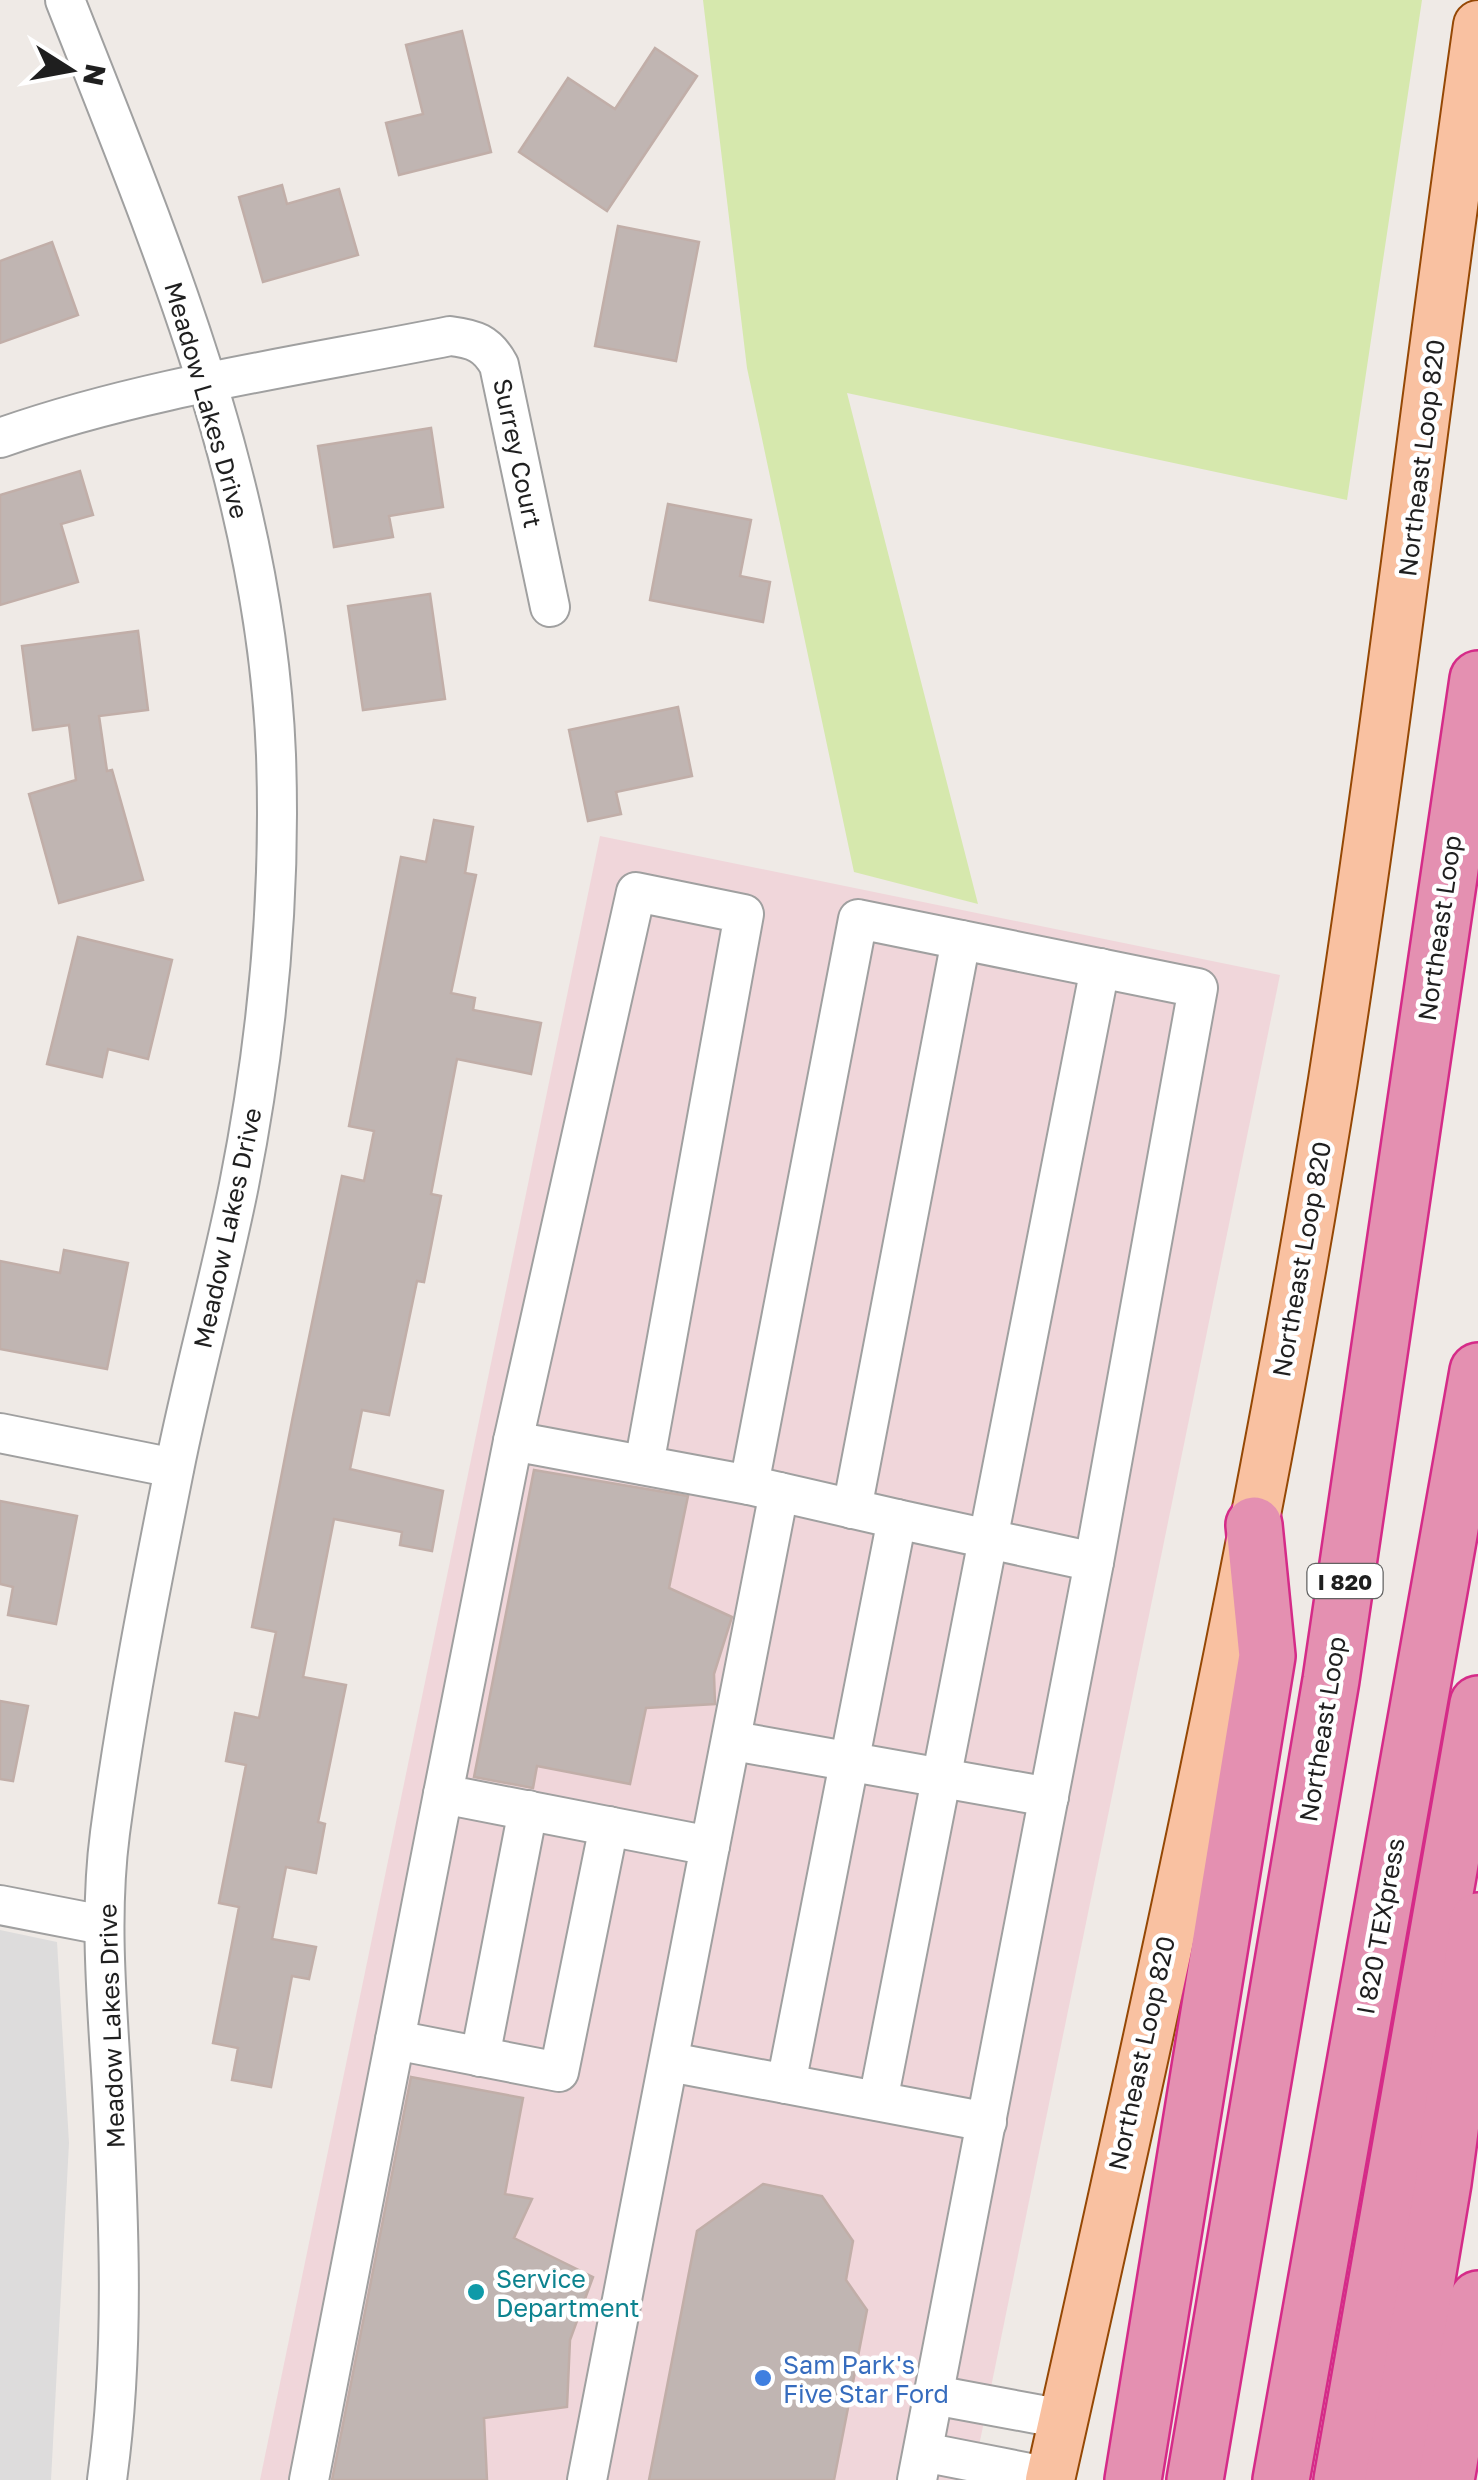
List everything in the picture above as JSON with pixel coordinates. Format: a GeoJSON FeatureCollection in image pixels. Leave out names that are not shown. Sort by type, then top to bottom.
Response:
{"type":"FeatureCollection","features":[{"type":"Feature","properties":{"kind":"highway","name":"Northeast Loop"},"geometry":{"type":"LineString","coordinates":[[1194,2480],[1328,1699],[1478,679]]}},
{"type":"Feature","properties":{"kind":"highway","name":"I 820 TEXpress"},"geometry":{"type":"LineString","coordinates":[[1281,2480],[1478,1371]]}},
{"type":"Feature","properties":{"kind":"highway"},"geometry":{"type":"LineString","coordinates":[[1133,2480],[1268,1656],[1254,1525]]}},
{"type":"Feature","properties":{"kind":"highway"},"geometry":{"type":"LineString","coordinates":[[1342,2480],[1478,1704]]}},
{"type":"Feature","properties":{"kind":"highway"},"geometry":{"type":"LineString","coordinates":[[1393,2480],[1443,2183],[1478,1921]]}},
{"type":"Feature","properties":{"kind":"highway"},"geometry":{"type":"LineString","coordinates":[[1446,2480],[1478,2299]]}},
{"type":"Feature","properties":{"kind":"main road","name":"Northeast Loop 820"},"geometry":{"type":"LineString","coordinates":[[1050,2478],[1254,1525],[1335,1064],[1402,612],[1478,25]]}},
{"type":"Feature","properties":{"kind":"street","name":"Meadow Lakes Drive"},"geometry":{"type":"LineString","coordinates":[[65,0],[186,309],[209,384],[236,487],[267,657],[276,754],[272,957],[239,1186],[174,1468],[110,1835],[103,1925],[116,2168],[115,2422],[107,2480]]}},
{"type":"Feature","properties":{"kind":"street","name":"Surrey Court"},"geometry":{"type":"LineString","coordinates":[[209,384],[450,336],[473,339],[490,348],[499,365],[550,607]]}},
{"type":"Feature","properties":{"kind":"street"},"geometry":{"type":"LineString","coordinates":[[0,438],[42,423],[209,384]]}},
{"type":"Feature","properties":{"kind":"street"},"geometry":{"type":"LineString","coordinates":[[309,2480],[513,1442],[636,892],[744,914],[644,1466]]}},
{"type":"Feature","properties":{"kind":"street"},"geometry":{"type":"LineString","coordinates":[[587,2480],[710,1846],[734,1741],[764,1488],[858,919],[1198,988],[1094,1562],[920,2466],[1050,2478]]}},
{"type":"Feature","properties":{"kind":"street"},"geometry":{"type":"LineString","coordinates":[[852,1509],[961,940]]}},
{"type":"Feature","properties":{"kind":"street"},"geometry":{"type":"LineString","coordinates":[[878,2101],[1100,968]]}},
{"type":"Feature","properties":{"kind":"street"},"geometry":{"type":"LineString","coordinates":[[0,1433],[174,1468]]}},
{"type":"Feature","properties":{"kind":"street"},"geometry":{"type":"LineString","coordinates":[[513,1442],[764,1488],[1094,1562]]}},
{"type":"Feature","properties":{"kind":"street"},"geometry":{"type":"LineString","coordinates":[[786,2084],[898,1519]]}},
{"type":"Feature","properties":{"kind":"street"},"geometry":{"type":"LineString","coordinates":[[734,1741],[1049,1796]]}},
{"type":"Feature","properties":{"kind":"street"},"geometry":{"type":"LineString","coordinates":[[443,1794],[710,1846]]}},
{"type":"Feature","properties":{"kind":"street"},"geometry":{"type":"LineString","coordinates":[[480,2057],[528,1810]]}},
{"type":"Feature","properties":{"kind":"street"},"geometry":{"type":"LineString","coordinates":[[395,2040],[559,2072],[608,1826]]}},
{"type":"Feature","properties":{"kind":"street"},"geometry":{"type":"LineString","coordinates":[[0,1904],[103,1925]]}},
{"type":"Feature","properties":{"kind":"street"},"geometry":{"type":"LineString","coordinates":[[670,2062],[987,2122]]}},
{"type":"Feature","properties":{"kind":"street"},"geometry":{"type":"LineString","coordinates":[[934,2396],[1063,2419]]}},
{"type":"Feature","properties":{"kind":"shaded area"},"geometry":{"type":"Polygon","coordinates":[[[600,836],[1280,975],[972,2480],[260,2480],[600,836]]]}},
{"type":"Feature","properties":{"kind":"shaded area"},"geometry":{"type":"Polygon","coordinates":[[[0,1930],[57,1942],[69,2143],[51,2480],[0,2480],[0,1930]]]}},
{"type":"Feature","properties":{"kind":"green space"},"geometry":{"type":"Polygon","coordinates":[[[703,0],[1422,0],[1347,500],[847,393],[978,904],[854,872],[747,368],[703,0]]]}},
{"type":"Feature","properties":{"kind":"building"},"geometry":{"type":"Polygon","coordinates":[[[462,31],[491,152],[399,175],[386,123],[423,114],[406,45],[462,31]]]}},
{"type":"Feature","properties":{"kind":"building"},"geometry":{"type":"Polygon","coordinates":[[[655,48],[697,76],[607,211],[519,152],[568,78],[615,109],[655,48]]]}},
{"type":"Feature","properties":{"kind":"building"},"geometry":{"type":"Polygon","coordinates":[[[282,185],[287,204],[339,189],[358,255],[263,282],[239,197],[282,185]]]}},
{"type":"Feature","properties":{"kind":"building"},"geometry":{"type":"Polygon","coordinates":[[[618,226],[699,242],[676,361],[595,346],[618,226]]]}},
{"type":"Feature","properties":{"kind":"building"},"geometry":{"type":"Polygon","coordinates":[[[52,242],[78,315],[0,343],[0,261],[52,242]]]}},
{"type":"Feature","properties":{"kind":"building"},"geometry":{"type":"Polygon","coordinates":[[[431,428],[443,507],[389,516],[393,537],[334,547],[318,446],[431,428]]]}},
{"type":"Feature","properties":{"kind":"building"},"geometry":{"type":"Polygon","coordinates":[[[80,471],[93,515],[61,524],[78,582],[0,605],[0,495],[80,471]]]}},
{"type":"Feature","properties":{"kind":"building"},"geometry":{"type":"Polygon","coordinates":[[[668,504],[751,520],[740,576],[770,582],[763,622],[650,600],[668,504]]]}},
{"type":"Feature","properties":{"kind":"building"},"geometry":{"type":"Polygon","coordinates":[[[430,594],[445,699],[363,710],[348,606],[430,594]]]}},
{"type":"Feature","properties":{"kind":"building"},"geometry":{"type":"Polygon","coordinates":[[[138,631],[148,710],[99,716],[107,771],[112,770],[143,880],[59,903],[29,794],[76,780],[69,725],[33,730],[22,646],[138,631]]]}},
{"type":"Feature","properties":{"kind":"building"},"geometry":{"type":"Polygon","coordinates":[[[678,707],[692,776],[616,792],[621,814],[588,821],[569,730],[678,707]]]}},
{"type":"Feature","properties":{"kind":"building"},"geometry":{"type":"Polygon","coordinates":[[[434,820],[473,827],[465,873],[476,875],[451,993],[475,998],[473,1010],[541,1023],[531,1074],[457,1059],[431,1194],[441,1196],[424,1282],[417,1281],[389,1415],[362,1410],[350,1469],[443,1491],[432,1551],[400,1545],[402,1532],[334,1519],[303,1677],[346,1685],[318,1822],[325,1824],[316,1873],[286,1867],[272,1939],[316,1947],[309,1979],[292,1976],[271,2087],[232,2080],[238,2048],[213,2043],[239,1907],[219,1903],[246,1765],[226,1761],[235,1713],[259,1718],[276,1632],[252,1627],[293,1416],[342,1176],[364,1181],[374,1131],[349,1126],[401,857],[426,862],[434,820]]]}},
{"type":"Feature","properties":{"kind":"building"},"geometry":{"type":"Polygon","coordinates":[[[78,937],[172,960],[148,1059],[108,1049],[102,1077],[47,1064],[78,937]]]}},
{"type":"Feature","properties":{"kind":"building"},"geometry":{"type":"Polygon","coordinates":[[[64,1250],[128,1263],[107,1369],[0,1349],[0,1261],[60,1273],[64,1250]]]}},
{"type":"Feature","properties":{"kind":"building"},"geometry":{"type":"Polygon","coordinates":[[[534,1470],[688,1496],[669,1588],[732,1617],[714,1674],[715,1704],[646,1708],[630,1784],[537,1766],[533,1788],[474,1777],[534,1470]]]}},
{"type":"Feature","properties":{"kind":"building"},"geometry":{"type":"Polygon","coordinates":[[[0,1501],[77,1516],[56,1624],[8,1615],[13,1587],[0,1584],[0,1501]]]}},
{"type":"Feature","properties":{"kind":"building"},"geometry":{"type":"Polygon","coordinates":[[[0,1701],[28,1706],[13,1781],[0,1779],[0,1701]]]}},
{"type":"Feature","properties":{"kind":"building","name":"Service Department"},"geometry":{"type":"Polygon","coordinates":[[[411,2077],[523,2098],[505,2194],[532,2199],[514,2238],[593,2277],[570,2340],[567,2407],[484,2418],[487,2480],[332,2480],[411,2077]]]}},
{"type":"Feature","properties":{"kind":"building","name":"Sam Park's Five Star Ford"},"geometry":{"type":"Polygon","coordinates":[[[763,2184],[822,2196],[853,2241],[846,2280],[867,2310],[834,2480],[649,2480],[697,2231],[763,2184]]]}},
{"type":"Feature","properties":{"kind":"place","name":"Service Department"},"geometry":{"type":"Point","coordinates":[476,2292]}},
{"type":"Feature","properties":{"kind":"place","name":"Sam Park's Five Star Ford"},"geometry":{"type":"Point","coordinates":[763,2378]}}]}
